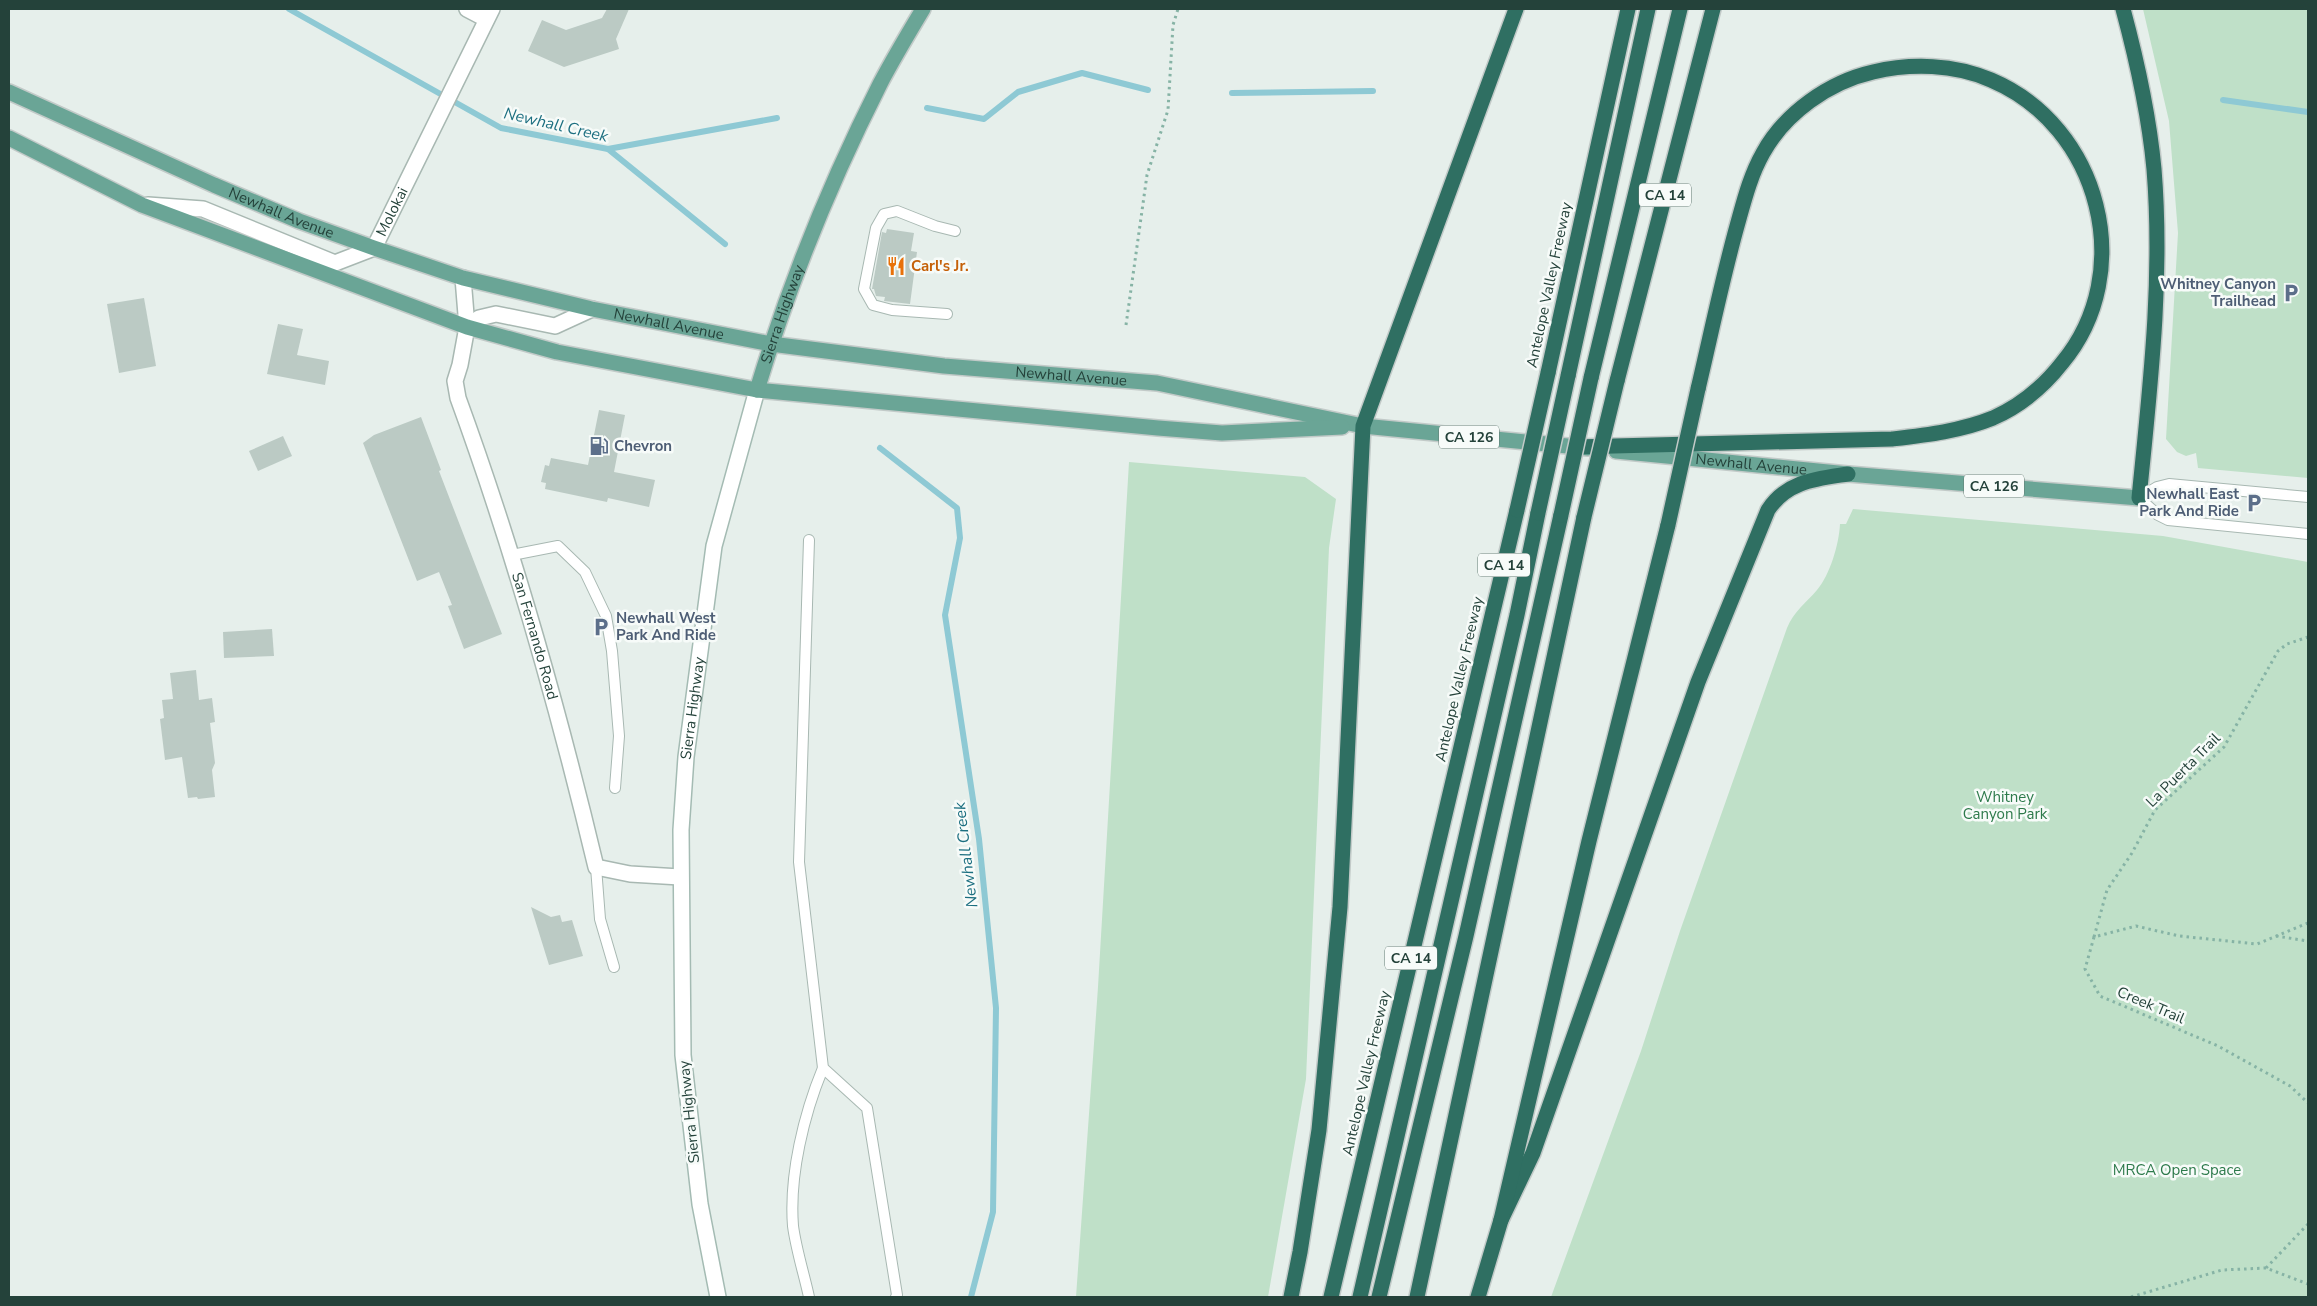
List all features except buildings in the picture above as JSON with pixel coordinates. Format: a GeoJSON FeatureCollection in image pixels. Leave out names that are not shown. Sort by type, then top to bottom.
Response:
{"type":"FeatureCollection","features":[{"type":"Feature","properties":{"kind":"highway"},"geometry":{"type":"LineString","coordinates":[[1291,1297],[1319,1130],[1340,907],[1364,426],[1516,9]]}},
{"type":"Feature","properties":{"kind":"highway","name":"Antelope Valley Freeway"},"geometry":{"type":"LineString","coordinates":[[1331,1297],[1517,510],[1628,9]]}},
{"type":"Feature","properties":{"kind":"highway"},"geometry":{"type":"LineString","coordinates":[[1360,1297],[1517,615],[1648,9]]}},
{"type":"Feature","properties":{"kind":"highway"},"geometry":{"type":"LineString","coordinates":[[1379,1297],[1466,936],[1591,378],[1680,9]]}},
{"type":"Feature","properties":{"kind":"highway","name":"CA 14"},"geometry":{"type":"LineString","coordinates":[[1417,1297],[1584,517],[1713,9]]}},
{"type":"Feature","properties":{"kind":"highway"},"geometry":{"type":"LineString","coordinates":[[2124,9],[2148,123],[2157,214],[2157,304],[2140,498]]}},
{"type":"Feature","properties":{"kind":"highway"},"geometry":{"type":"LineString","coordinates":[[1478,1297],[1501,1220],[1589,841],[1668,525],[1698,388],[1731,248],[1749,183],[1764,152],[1782,127],[1806,104],[1833,87],[1863,74],[1901,67],[1925,66],[1959,70],[1990,80],[2020,96],[2046,117],[2066,141],[2084,169],[2096,198],[2102,231],[2102,263],[2097,296],[2086,326],[2070,354],[2049,379],[2024,400],[1995,417],[1957,429],[1892,439],[1575,447]]}},
{"type":"Feature","properties":{"kind":"highway"},"geometry":{"type":"LineString","coordinates":[[1501,1220],[1533,1154],[1698,682],[1768,510],[1776,498],[1788,488],[1805,481],[1848,474]]}},
{"type":"Feature","properties":{"kind":"main road","name":"Sierra Highway"},"geometry":{"type":"LineString","coordinates":[[758,390],[771,344],[794,277],[840,167],[880,83],[923,9]]}},
{"type":"Feature","properties":{"kind":"main road","name":"Newhall Avenue"},"geometry":{"type":"LineString","coordinates":[[9,92],[214,185],[299,221],[463,278],[592,309],[771,344],[944,366],[1157,383],[1364,426],[1848,474],[2140,498]]}},
{"type":"Feature","properties":{"kind":"main road","name":"Newhall Avenue"},"geometry":{"type":"LineString","coordinates":[[9,138],[142,205],[467,327],[602,362],[758,390],[1222,433],[1364,426]]}},
{"type":"Feature","properties":{"kind":"street"},"geometry":{"type":"LineString","coordinates":[[467,9],[489,14]]}},
{"type":"Feature","properties":{"kind":"street","name":"Molokai"},"geometry":{"type":"LineString","coordinates":[[142,205],[203,209],[335,263],[374,248],[431,130],[460,77],[489,14]]}},
{"type":"Feature","properties":{"kind":"street","name":"San Fernando Road"},"geometry":{"type":"LineString","coordinates":[[463,278],[467,327],[460,365],[455,380],[458,398],[512,556],[582,808],[596,867]]}},
{"type":"Feature","properties":{"kind":"street"},"geometry":{"type":"LineString","coordinates":[[467,327],[479,318],[496,314],[555,326],[592,309]]}},
{"type":"Feature","properties":{"kind":"street","name":"Sierra Highway"},"geometry":{"type":"LineString","coordinates":[[718,1297],[700,1204],[683,1055],[680,877],[686,757],[714,546],[758,390]]}},
{"type":"Feature","properties":{"kind":"street"},"geometry":{"type":"LineString","coordinates":[[596,867],[630,874],[680,877]]}},
{"type":"Feature","properties":{"kind":"lane"},"geometry":{"type":"LineString","coordinates":[[947,314],[892,310],[873,305],[864,289],[876,228],[884,214],[897,211],[935,226],[955,231]]}},
{"type":"Feature","properties":{"kind":"lane"},"geometry":{"type":"LineString","coordinates":[[2308,497],[2169,484],[2157,487],[2140,498],[2158,515],[2168,520],[2308,534]]}},
{"type":"Feature","properties":{"kind":"lane"},"geometry":{"type":"LineString","coordinates":[[809,540],[799,862],[823,1068],[812,1094],[794,1174],[793,1226],[809,1297]]}},
{"type":"Feature","properties":{"kind":"lane"},"geometry":{"type":"LineString","coordinates":[[512,556],[558,546],[585,572],[606,616],[612,650],[619,736],[615,788]]}},
{"type":"Feature","properties":{"kind":"lane"},"geometry":{"type":"LineString","coordinates":[[596,867],[600,919],[614,967]]}},
{"type":"Feature","properties":{"kind":"lane"},"geometry":{"type":"LineString","coordinates":[[823,1068],[867,1108],[896,1297]]}},
{"type":"Feature","properties":{"kind":"path"},"geometry":{"type":"LineString","coordinates":[[1126,325],[1147,175],[1168,110],[1173,25],[1178,9]]}},
{"type":"Feature","properties":{"kind":"path","name":"La Puerta Trail"},"geometry":{"type":"LineString","coordinates":[[2094,937],[2107,890],[2132,853],[2156,810],[2224,747],[2278,651],[2286,644],[2308,637]]}},
{"type":"Feature","properties":{"kind":"path"},"geometry":{"type":"LineString","coordinates":[[2094,937],[2136,926],[2179,936],[2257,944],[2308,923]]}},
{"type":"Feature","properties":{"kind":"path"},"geometry":{"type":"LineString","coordinates":[[2276,936],[2308,941]]}},
{"type":"Feature","properties":{"kind":"path","name":"Creek Trail"},"geometry":{"type":"LineString","coordinates":[[2094,937],[2086,969],[2100,996],[2218,1046],[2290,1086],[2308,1103]]}},
{"type":"Feature","properties":{"kind":"path"},"geometry":{"type":"LineString","coordinates":[[2266,1268],[2308,1224]]}},
{"type":"Feature","properties":{"kind":"path"},"geometry":{"type":"LineString","coordinates":[[2131,1297],[2222,1270],[2266,1268],[2308,1284]]}},
{"type":"Feature","properties":{"kind":"green space"},"geometry":{"type":"Polygon","coordinates":[[[2143,9],[2308,9],[2308,478],[2198,468],[2196,453],[2186,456],[2177,452],[2166,439],[2178,233],[2169,121],[2143,9]]]}},
{"type":"Feature","properties":{"kind":"green space"},"geometry":{"type":"Polygon","coordinates":[[[1129,462],[1305,477],[1336,499],[1329,548],[1306,1079],[1268,1297],[1076,1297],[1098,987],[1129,462]]]}},
{"type":"Feature","properties":{"kind":"green space","name":"Whitney Canyon Park"},"geometry":{"type":"Polygon","coordinates":[[[1853,509],[2163,536],[2308,562],[2308,1297],[1551,1297],[1641,1051],[1680,931],[1787,628],[1797,612],[1822,584],[1836,550],[1840,524],[1846,524],[1853,509]]]}},
{"type":"Feature","properties":{"kind":"waterway","name":"Newhall Creek"},"geometry":{"type":"LineString","coordinates":[[289,9],[501,128],[608,149],[725,244]]}},
{"type":"Feature","properties":{"kind":"waterway"},"geometry":{"type":"LineString","coordinates":[[927,108],[984,119],[1018,92],[1082,73],[1148,90]]}},
{"type":"Feature","properties":{"kind":"waterway"},"geometry":{"type":"LineString","coordinates":[[1232,93],[1373,91]]}},
{"type":"Feature","properties":{"kind":"waterway"},"geometry":{"type":"LineString","coordinates":[[2223,100],[2308,112]]}},
{"type":"Feature","properties":{"kind":"waterway"},"geometry":{"type":"LineString","coordinates":[[608,149],[777,118]]}},
{"type":"Feature","properties":{"kind":"waterway","name":"Newhall Creek"},"geometry":{"type":"LineString","coordinates":[[880,448],[957,508],[960,538],[945,615],[979,839],[996,1008],[993,1212],[971,1297]]}},
{"type":"Feature","properties":{"kind":"place","name":"Carl's Jr."},"geometry":{"type":"Point","coordinates":[896,266]}},
{"type":"Feature","properties":{"kind":"place","name":"Whitney Canyon Trailhead"},"geometry":{"type":"Point","coordinates":[2291,293]}},
{"type":"Feature","properties":{"kind":"place","name":"Chevron"},"geometry":{"type":"Point","coordinates":[599,446]}},
{"type":"Feature","properties":{"kind":"place","name":"Newhall East Park And Ride"},"geometry":{"type":"Point","coordinates":[2254,503]}},
{"type":"Feature","properties":{"kind":"place","name":"Newhall West Park And Ride"},"geometry":{"type":"Point","coordinates":[601,627]}},
{"type":"Feature","properties":{"kind":"park label","name":"MRCA Open Space"},"geometry":{"type":"Point","coordinates":[2177,1170]}}]}
